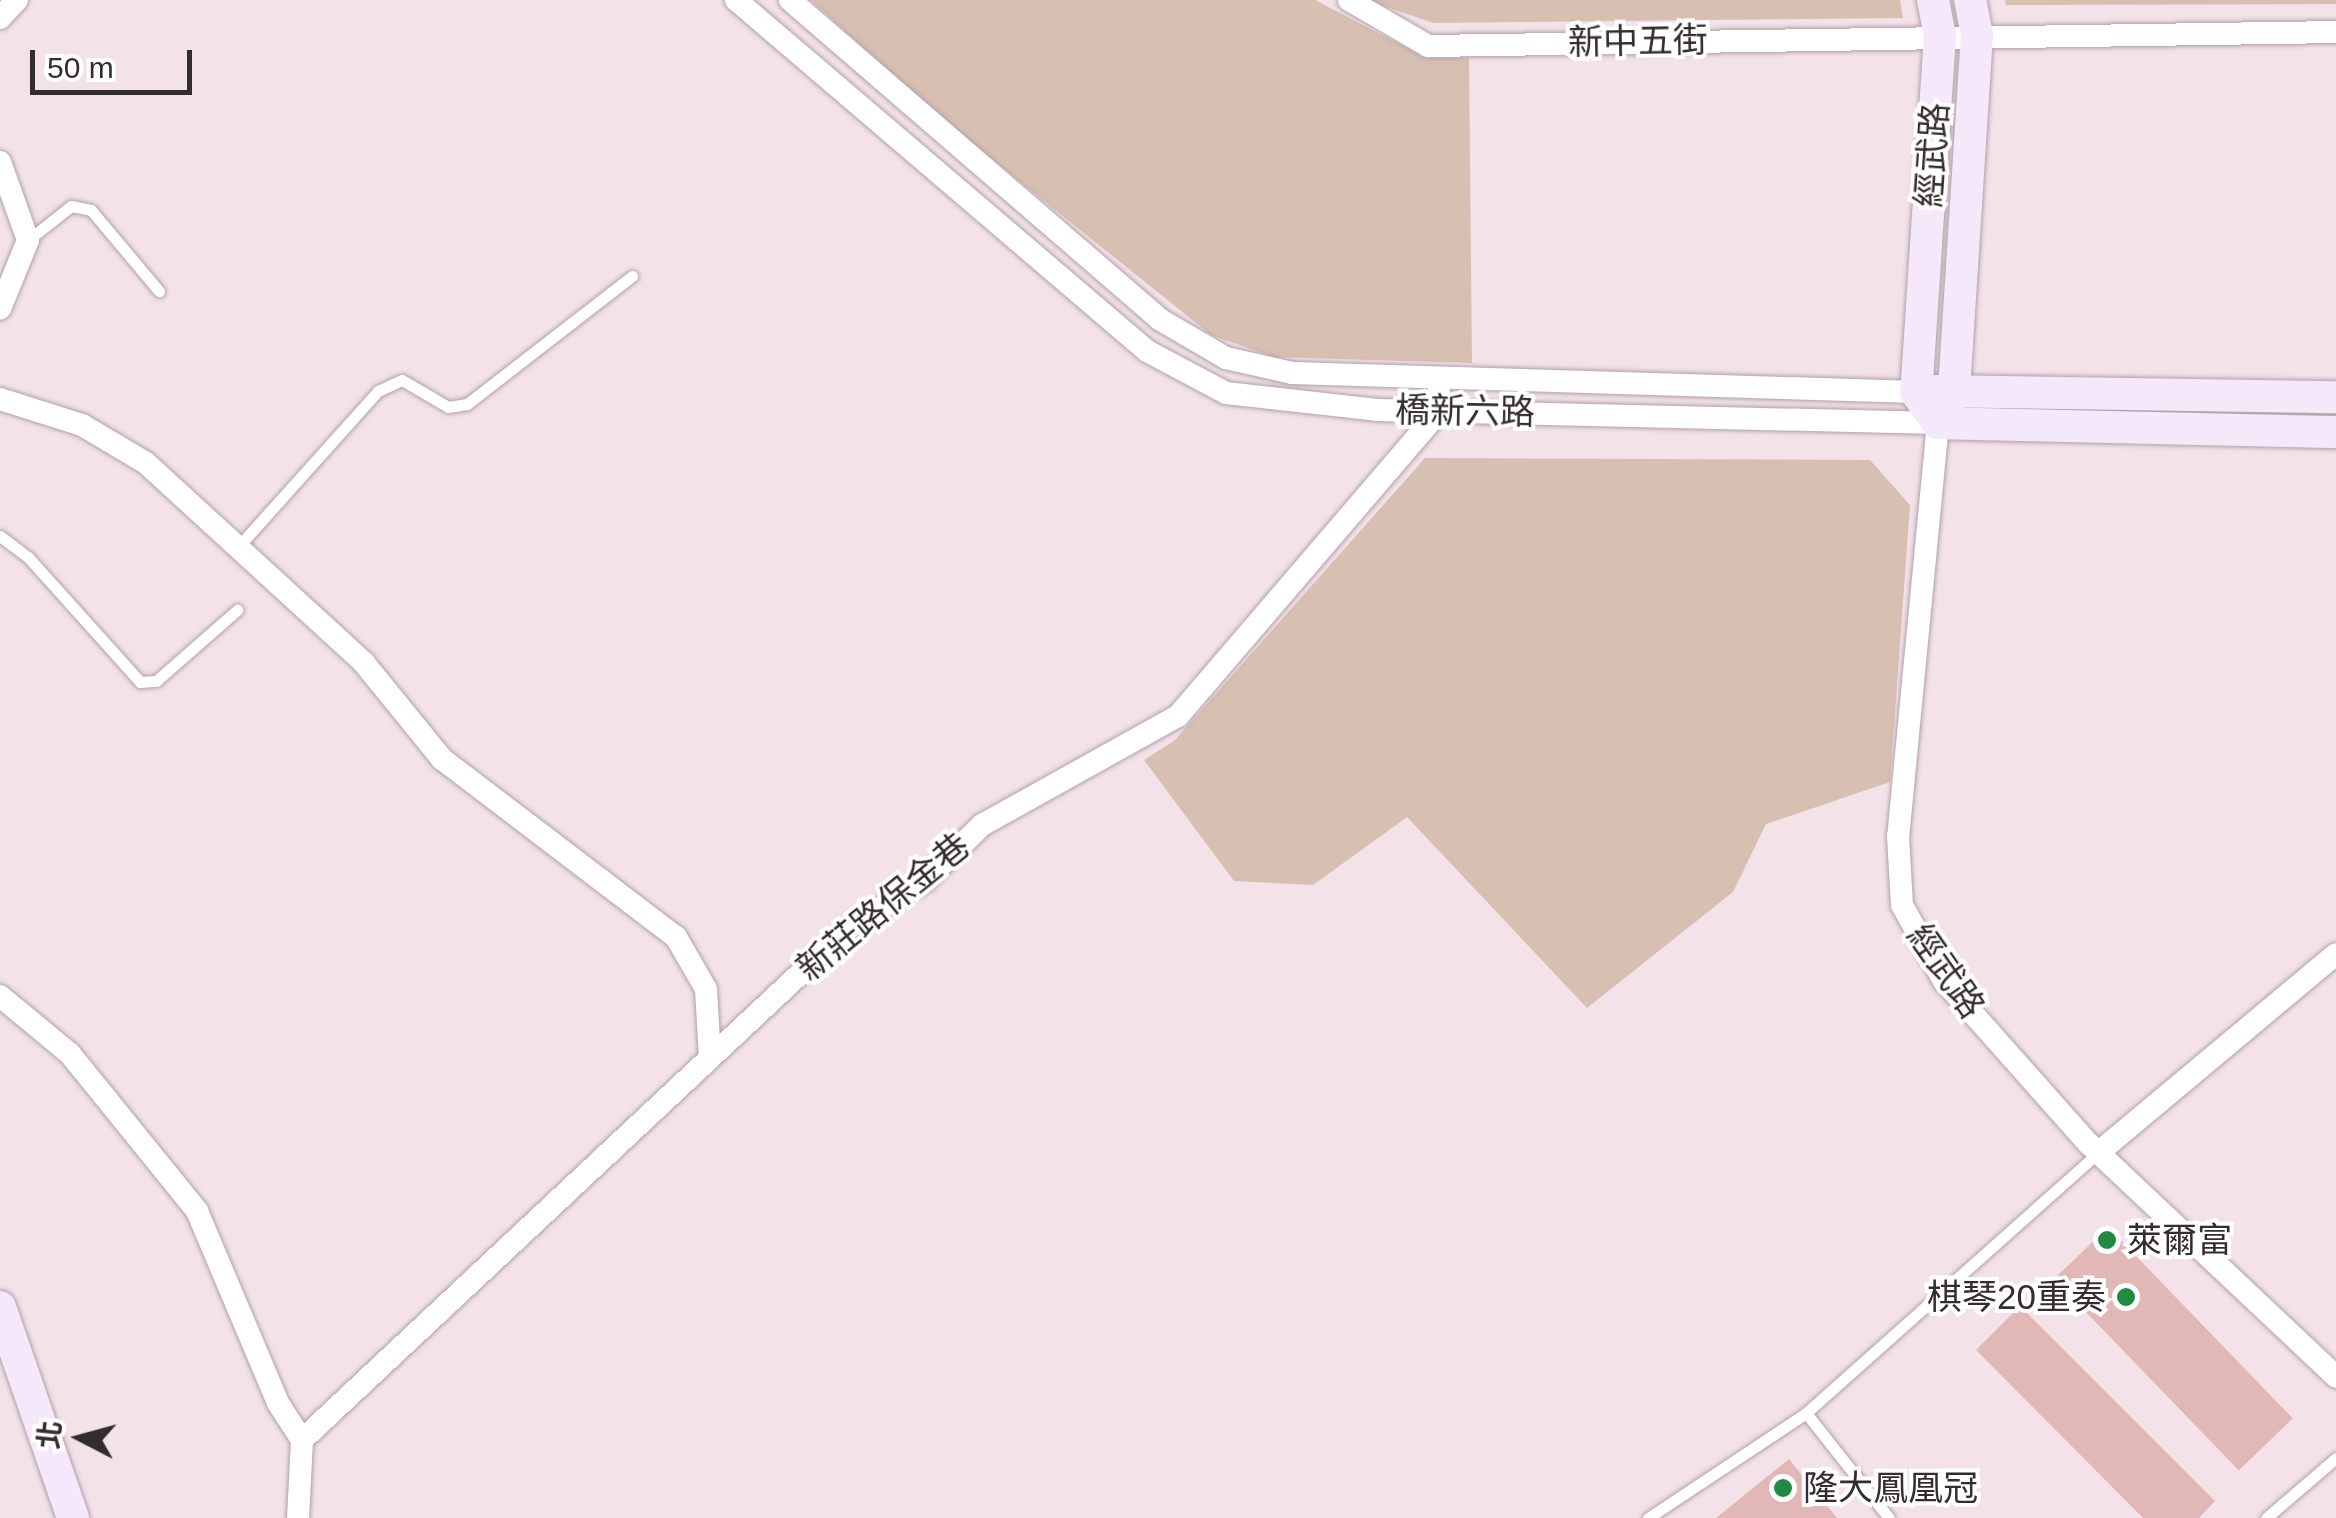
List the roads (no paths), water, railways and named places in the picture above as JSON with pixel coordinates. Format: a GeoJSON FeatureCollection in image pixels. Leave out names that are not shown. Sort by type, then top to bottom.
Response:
{"type":"FeatureCollection","features":[{"type":"Feature","properties":{"kind":"street"},"geometry":{"type":"LineString","coordinates":[[0,18],[16,0]]}},
{"type":"Feature","properties":{"kind":"street","name":"橋新六路"},"geometry":{"type":"LineString","coordinates":[[736,0],[1147,351],[1184,374],[1259,401],[1440,412],[2336,432]]}},
{"type":"Feature","properties":{"kind":"street","name":"橋新六路"},"geometry":{"type":"LineString","coordinates":[[790,0],[1195,344],[1292,374],[1916,392],[2336,397]]}},
{"type":"Feature","properties":{"kind":"street","name":"新中五街"},"geometry":{"type":"LineString","coordinates":[[1349,0],[1428,46],[1977,35]]}},
{"type":"Feature","properties":{"kind":"street","name":"經武路"},"geometry":{"type":"LineString","coordinates":[[1916,392],[1940,35],[1933,0]]}},
{"type":"Feature","properties":{"kind":"street","name":"經武路"},"geometry":{"type":"LineString","coordinates":[[1970,0],[1977,35],[1954,390],[1938,423],[1898,836],[1902,905],[1944,981],[2098,1153],[2336,1376]]}},
{"type":"Feature","properties":{"kind":"street"},"geometry":{"type":"LineString","coordinates":[[1977,35],[2336,32]]}},
{"type":"Feature","properties":{"kind":"street"},"geometry":{"type":"LineString","coordinates":[[0,162],[28,240],[0,309]]}},
{"type":"Feature","properties":{"kind":"street"},"geometry":{"type":"LineString","coordinates":[[1439,378],[1440,412]]}},
{"type":"Feature","properties":{"kind":"street"},"geometry":{"type":"LineString","coordinates":[[1916,392],[1938,423]]}},
{"type":"Feature","properties":{"kind":"street"},"geometry":{"type":"LineString","coordinates":[[0,399],[110,439],[238,547],[364,663],[442,759],[676,937],[706,988],[710,1058]]}},
{"type":"Feature","properties":{"kind":"street","name":"新莊路保金巷"},"geometry":{"type":"LineString","coordinates":[[302,1440],[851,926],[924,881],[982,825],[1178,716],[1440,412]]}},
{"type":"Feature","properties":{"kind":"street"},"geometry":{"type":"LineString","coordinates":[[2098,1153],[2336,954]]}},
{"type":"Feature","properties":{"kind":"street"},"geometry":{"type":"LineString","coordinates":[[0,996],[70,1054],[197,1212],[278,1403],[302,1440],[298,1518]]}},
{"type":"Feature","properties":{"kind":"street"},"geometry":{"type":"LineString","coordinates":[[0,1307],[73,1518]]}},
{"type":"Feature","properties":{"kind":"lane"},"geometry":{"type":"LineString","coordinates":[[28,240],[71,206],[91,210],[159,291]]}},
{"type":"Feature","properties":{"kind":"lane"},"geometry":{"type":"LineString","coordinates":[[238,547],[378,390],[402,380],[448,407],[467,404],[632,276]]}},
{"type":"Feature","properties":{"kind":"lane"},"geometry":{"type":"LineString","coordinates":[[0,536],[28,557],[140,682],[156,681],[237,610]]}},
{"type":"Feature","properties":{"kind":"lane"},"geometry":{"type":"LineString","coordinates":[[1648,1518],[1806,1413],[2098,1153]]}},
{"type":"Feature","properties":{"kind":"lane"},"geometry":{"type":"LineString","coordinates":[[1806,1413],[1889,1518]]}},
{"type":"Feature","properties":{"kind":"lane"},"geometry":{"type":"LineString","coordinates":[[2266,1518],[2336,1458]]}},
{"type":"Feature","properties":{"kind":"place","name":"萊爾富"},"geometry":{"type":"Point","coordinates":[2107,1240]}},
{"type":"Feature","properties":{"kind":"place","name":"棋琴20重奏"},"geometry":{"type":"Point","coordinates":[2126,1297]}},
{"type":"Feature","properties":{"kind":"place","name":"隆大鳳凰冠"},"geometry":{"type":"Point","coordinates":[1783,1488]}}]}
